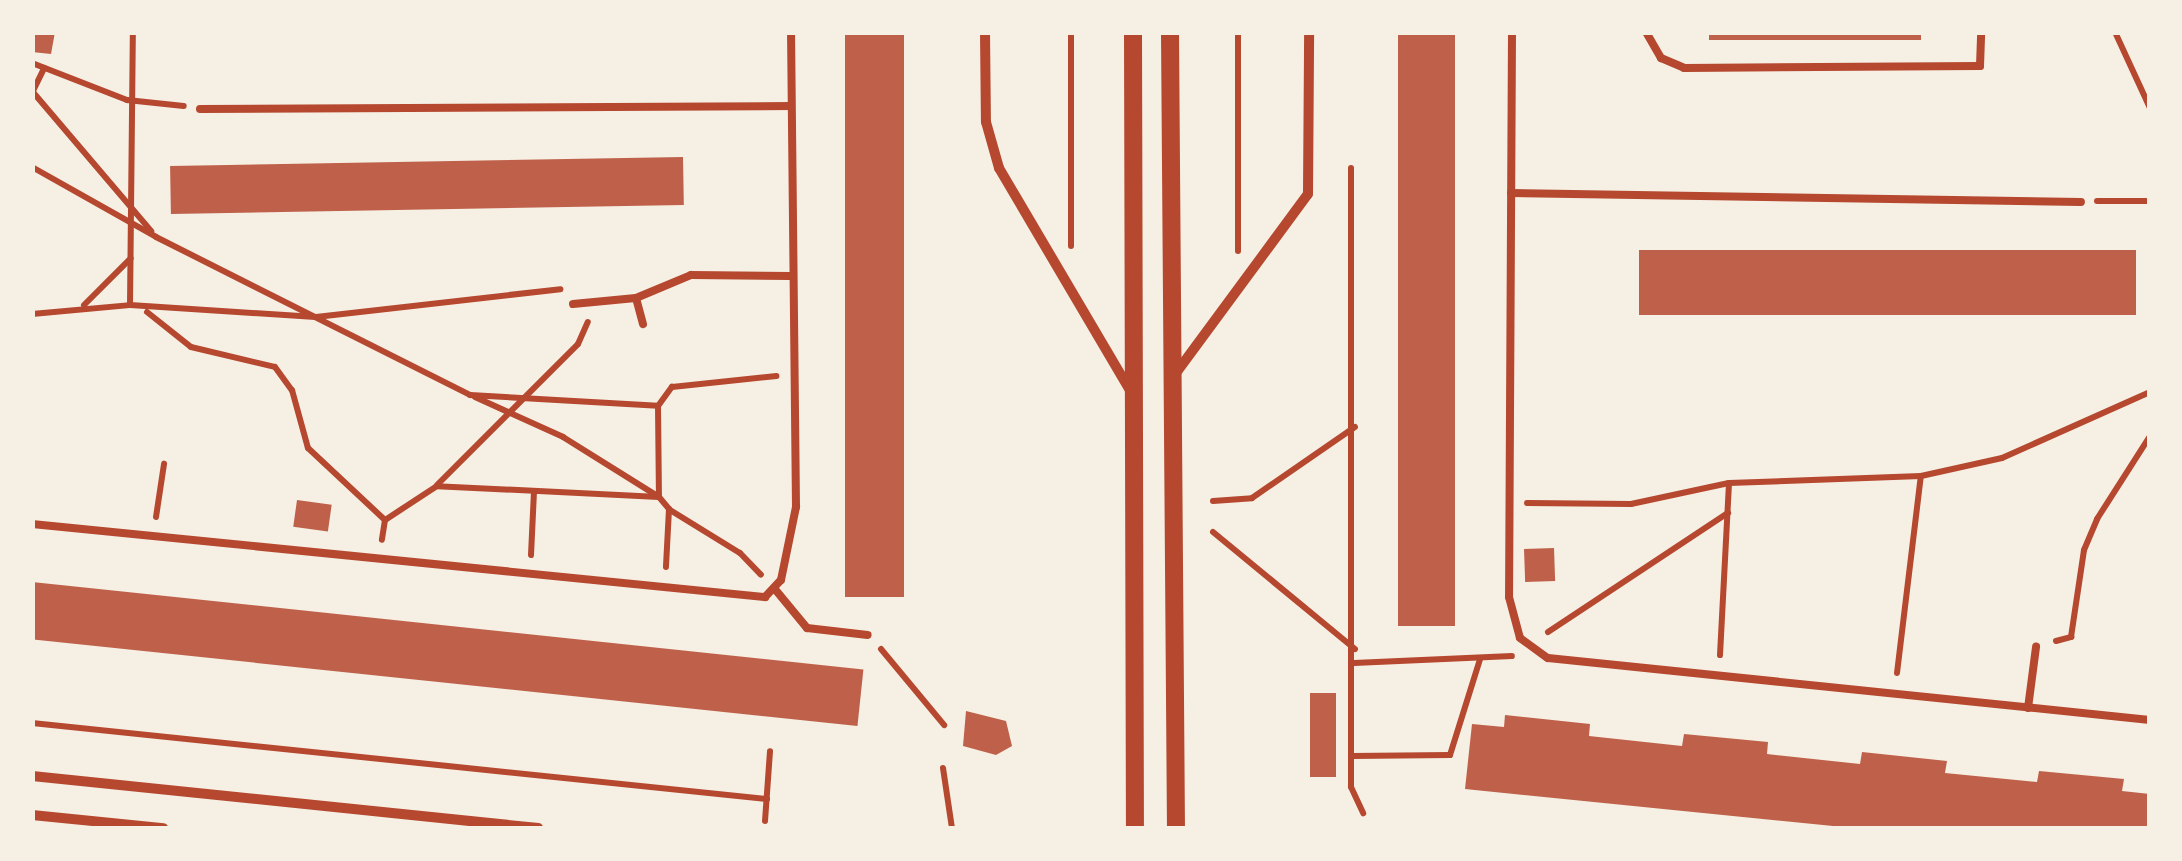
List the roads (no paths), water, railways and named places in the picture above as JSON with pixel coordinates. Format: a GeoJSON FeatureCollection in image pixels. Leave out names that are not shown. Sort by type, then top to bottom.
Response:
{"type":"FeatureCollection","features":[{"type":"Feature","properties":{"kind":"street"},"geometry":{"type":"LineString","coordinates":[[985,32],[986,122],[998,168],[1134,396]]}},
{"type":"Feature","properties":{"kind":"street"},"geometry":{"type":"LineString","coordinates":[[1133,32],[1135,828]]}},
{"type":"Feature","properties":{"kind":"street"},"geometry":{"type":"LineString","coordinates":[[1170,32],[1176,828]]}},
{"type":"Feature","properties":{"kind":"street"},"geometry":{"type":"LineString","coordinates":[[1171,379],[1308,194],[1309,32]]}},
{"type":"Feature","properties":{"kind":"street"},"geometry":{"type":"LineString","coordinates":[[32,776],[538,828]]}},
{"type":"Feature","properties":{"kind":"street"},"geometry":{"type":"LineString","coordinates":[[32,815],[163,828]]}},
{"type":"Feature","properties":{"kind":"lane"},"geometry":{"type":"LineString","coordinates":[[32,524],[740,599],[765,597],[774,588],[796,507],[790,276],[792,32]]}},
{"type":"Feature","properties":{"kind":"lane"},"geometry":{"type":"LineString","coordinates":[[1512,32],[1509,597],[1528,646],[1548,658],[2150,720]]}},
{"type":"Feature","properties":{"kind":"lane"},"geometry":{"type":"LineString","coordinates":[[1646,32],[1661,58],[1684,68],[1980,66],[1981,32]]}},
{"type":"Feature","properties":{"kind":"lane"},"geometry":{"type":"LineString","coordinates":[[198,108],[791,106]]}},
{"type":"Feature","properties":{"kind":"lane"},"geometry":{"type":"LineString","coordinates":[[1511,193],[2081,202]]}},
{"type":"Feature","properties":{"kind":"lane"},"geometry":{"type":"LineString","coordinates":[[573,304],[636,298],[692,275],[790,276]]}},
{"type":"Feature","properties":{"kind":"lane"},"geometry":{"type":"LineString","coordinates":[[636,298],[643,324]]}},
{"type":"Feature","properties":{"kind":"lane"},"geometry":{"type":"LineString","coordinates":[[774,588],[807,628],[868,634]]}},
{"type":"Feature","properties":{"kind":"lane"},"geometry":{"type":"LineString","coordinates":[[2028,708],[2036,647]]}}]}
